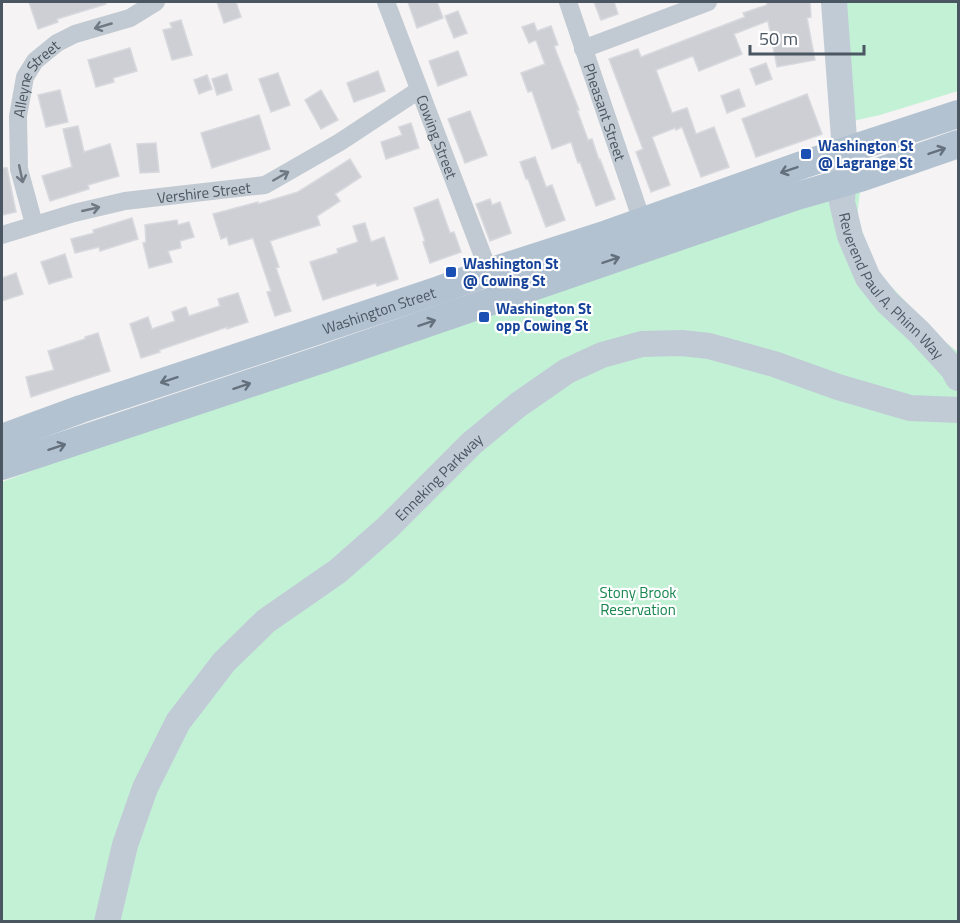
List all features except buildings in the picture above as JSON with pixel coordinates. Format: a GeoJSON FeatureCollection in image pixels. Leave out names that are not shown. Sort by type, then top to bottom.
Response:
{"type":"FeatureCollection","features":[{"type":"Feature","properties":{"kind":"main road","name":"Reverend Paul A. Phinn Way"},"geometry":{"type":"LineString","coordinates":[[834,2],[845,152],[842,202],[850,236],[868,278],[887,302],[953,369],[958,378]]}},
{"type":"Feature","properties":{"kind":"main road","name":"Washington Street"},"geometry":{"type":"LineString","coordinates":[[2,438],[81,409],[607,234],[958,114]]}},
{"type":"Feature","properties":{"kind":"main road","name":"Washington Street"},"geometry":{"type":"LineString","coordinates":[[2,466],[797,196],[842,184],[958,144]]}},
{"type":"Feature","properties":{"kind":"main road","name":"Enneking Parkway"},"geometry":{"type":"LineString","coordinates":[[107,921],[125,846],[145,788],[178,722],[224,662],[266,621],[338,571],[388,527],[472,443],[518,405],[567,370],[602,355],[642,344],[682,343],[709,346],[774,364],[838,387],[910,408],[958,410]]}},
{"type":"Feature","properties":{"kind":"street","name":"Alleyne Street"},"geometry":{"type":"LineString","coordinates":[[34,224],[19,169],[18,116],[25,77],[35,62],[57,43],[75,34],[130,18],[156,2]]}},
{"type":"Feature","properties":{"kind":"street","name":"Cowing Street"},"geometry":{"type":"LineString","coordinates":[[386,2],[489,272]]}},
{"type":"Feature","properties":{"kind":"street","name":"Pheasant Street"},"geometry":{"type":"LineString","coordinates":[[568,2],[642,221]]}},
{"type":"Feature","properties":{"kind":"street"},"geometry":{"type":"LineString","coordinates":[[583,49],[708,2]]}},
{"type":"Feature","properties":{"kind":"street","name":"Vershire Street"},"geometry":{"type":"LineString","coordinates":[[2,235],[34,224],[125,201],[265,185],[339,142],[419,90]]}},
{"type":"Feature","properties":{"kind":"green space"},"geometry":{"type":"Polygon","coordinates":[[[846,2],[958,2],[958,91],[853,121],[846,2]]]}},
{"type":"Feature","properties":{"kind":"green space","name":"Stony Brook Reservation"},"geometry":{"type":"Polygon","coordinates":[[[860,192],[857,217],[874,266],[939,337],[958,352],[958,921],[2,922],[2,482],[65,458],[754,221],[860,192]]]}},
{"type":"Feature","properties":{"kind":"place","name":"Washington St @ Lagrange St"},"geometry":{"type":"Point","coordinates":[806,154]}},
{"type":"Feature","properties":{"kind":"place","name":"Washington St @ Cowing St"},"geometry":{"type":"Point","coordinates":[451,272]}},
{"type":"Feature","properties":{"kind":"place","name":"Washington St opp Cowing St"},"geometry":{"type":"Point","coordinates":[484,317]}}]}
